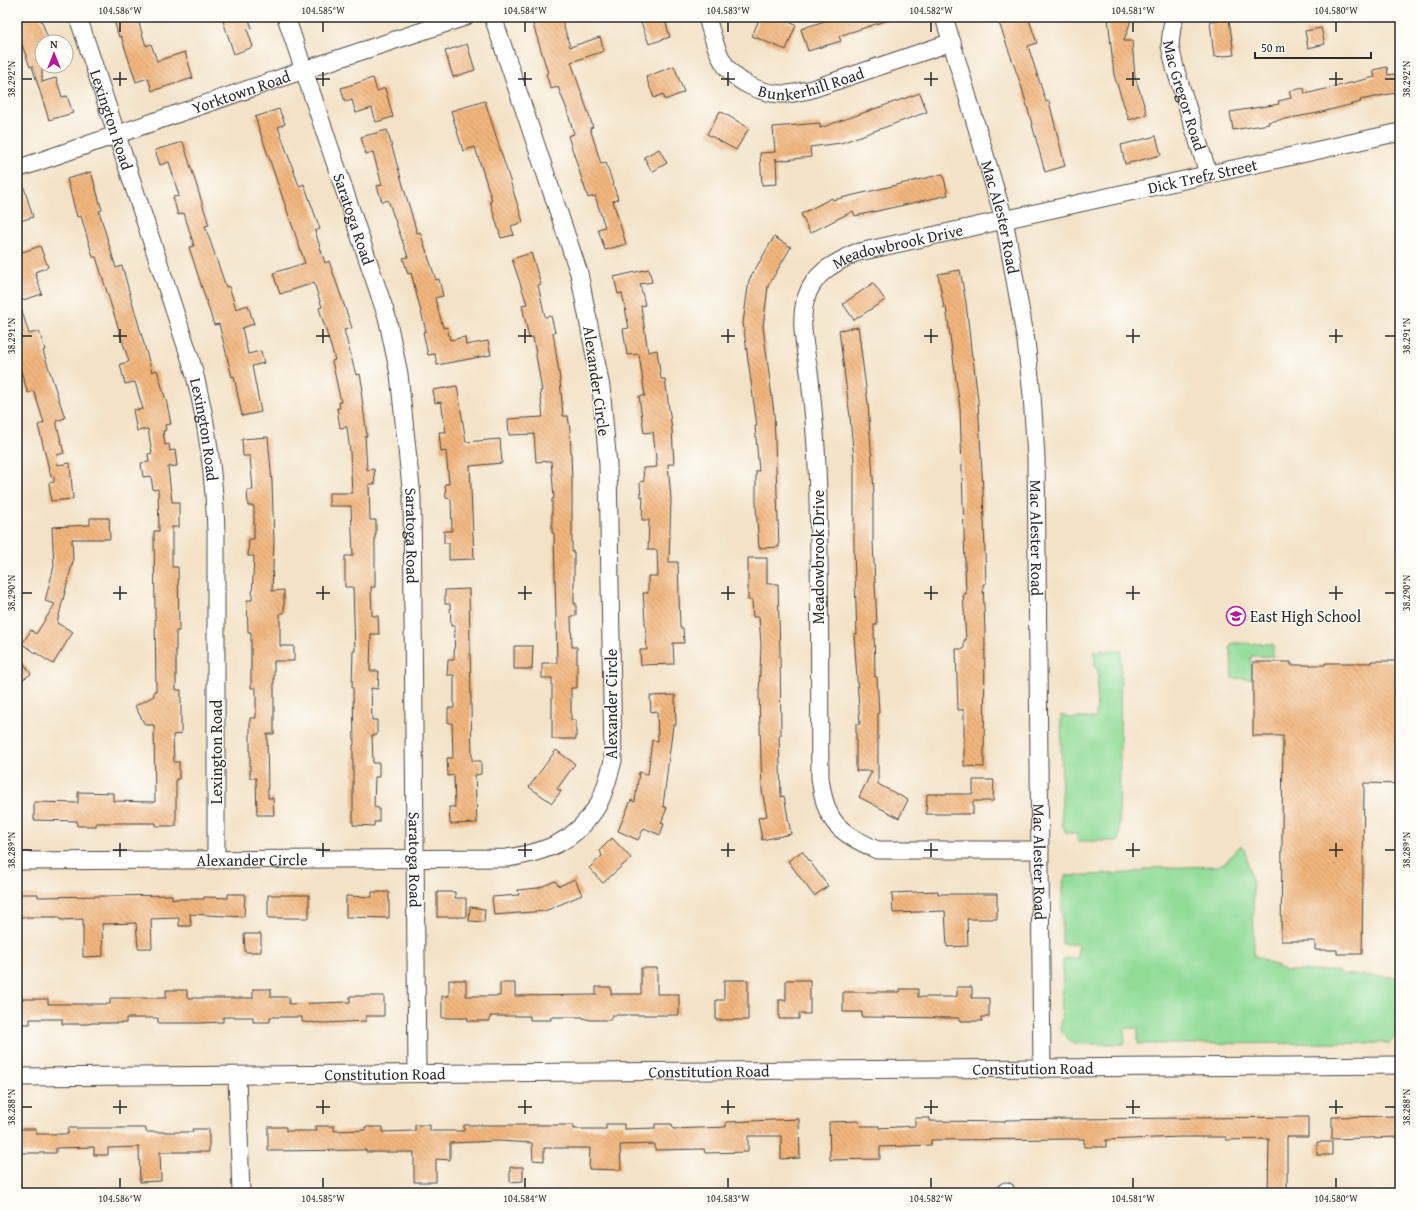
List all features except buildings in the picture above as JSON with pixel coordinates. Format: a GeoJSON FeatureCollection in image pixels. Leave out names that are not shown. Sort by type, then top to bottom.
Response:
{"type":"FeatureCollection","features":[{"type":"Feature","properties":{"kind":"street","name":"Lexington Road"},"geometry":{"type":"LineString","coordinates":[[78,17],[192,361],[201,394],[208,432],[215,486],[216,532],[216,860]]}},
{"type":"Feature","properties":{"kind":"street","name":"Saratoga Road"},"geometry":{"type":"LineString","coordinates":[[286,17],[387,317],[399,374],[412,497],[417,1073]]}},
{"type":"Feature","properties":{"kind":"street","name":"Yorktown Road"},"geometry":{"type":"LineString","coordinates":[[17,169],[304,70],[465,17]]}},
{"type":"Feature","properties":{"kind":"street","name":"Alexander Circle"},"geometry":{"type":"LineString","coordinates":[[17,862],[507,858],[532,854],[553,847],[573,834],[598,805],[613,761],[608,465],[601,387],[578,273],[493,17]]}},
{"type":"Feature","properties":{"kind":"street","name":"Bunkerhill Road"},"geometry":{"type":"LineString","coordinates":[[707,17],[717,49],[723,62],[733,75],[746,85],[765,91],[787,94],[809,90],[952,42]]}},
{"type":"Feature","properties":{"kind":"street","name":"Mac Alester Road"},"geometry":{"type":"LineString","coordinates":[[944,17],[1004,219],[1026,341],[1032,395],[1036,457],[1042,1069]]}},
{"type":"Feature","properties":{"kind":"street","name":"Mac Gregor Road"},"geometry":{"type":"LineString","coordinates":[[1175,17],[1172,26],[1170,46],[1175,68],[1208,173]]}},
{"type":"Feature","properties":{"kind":"street","name":"Dick Trefz Street"},"geometry":{"type":"LineString","coordinates":[[1004,219],[1400,132]]}},
{"type":"Feature","properties":{"kind":"street","name":"Meadowbrook Drive"},"geometry":{"type":"LineString","coordinates":[[1004,219],[855,252],[823,271],[813,283],[806,299],[803,316],[804,336],[810,378],[817,466],[820,778],[822,799],[828,815],[839,830],[877,850],[1040,850]]}},
{"type":"Feature","properties":{"kind":"street","name":"Constitution Road"},"geometry":{"type":"LineString","coordinates":[[17,1077],[1400,1066]]}},
{"type":"Feature","properties":{"kind":"street"},"geometry":{"type":"LineString","coordinates":[[237,1076],[241,1193]]}},
{"type":"Feature","properties":{"kind":"green space"},"geometry":{"type":"Polygon","coordinates":[[[1231,644],[1273,644],[1273,656],[1251,656],[1251,679],[1232,678],[1230,649],[1231,644]]]}},
{"type":"Feature","properties":{"kind":"green space"},"geometry":{"type":"Polygon","coordinates":[[[1121,650],[1119,841],[1078,841],[1076,833],[1066,833],[1062,824],[1061,715],[1071,718],[1096,718],[1098,671],[1095,666],[1094,651],[1121,650]]]}},
{"type":"Feature","properties":{"kind":"green space"},"geometry":{"type":"Polygon","coordinates":[[[1240,846],[1242,846],[1245,852],[1253,885],[1254,955],[1286,971],[1337,971],[1344,975],[1398,977],[1398,1021],[1394,1037],[1390,1043],[1138,1044],[1138,1028],[1124,1028],[1125,1044],[1073,1044],[1061,1031],[1063,959],[1078,958],[1078,944],[1062,944],[1062,887],[1065,876],[1130,873],[1153,868],[1217,866],[1226,862],[1240,846]]]}},
{"type":"Feature","properties":{"kind":"place","name":"East High School"},"geometry":{"type":"Point","coordinates":[1236,616]}}]}
